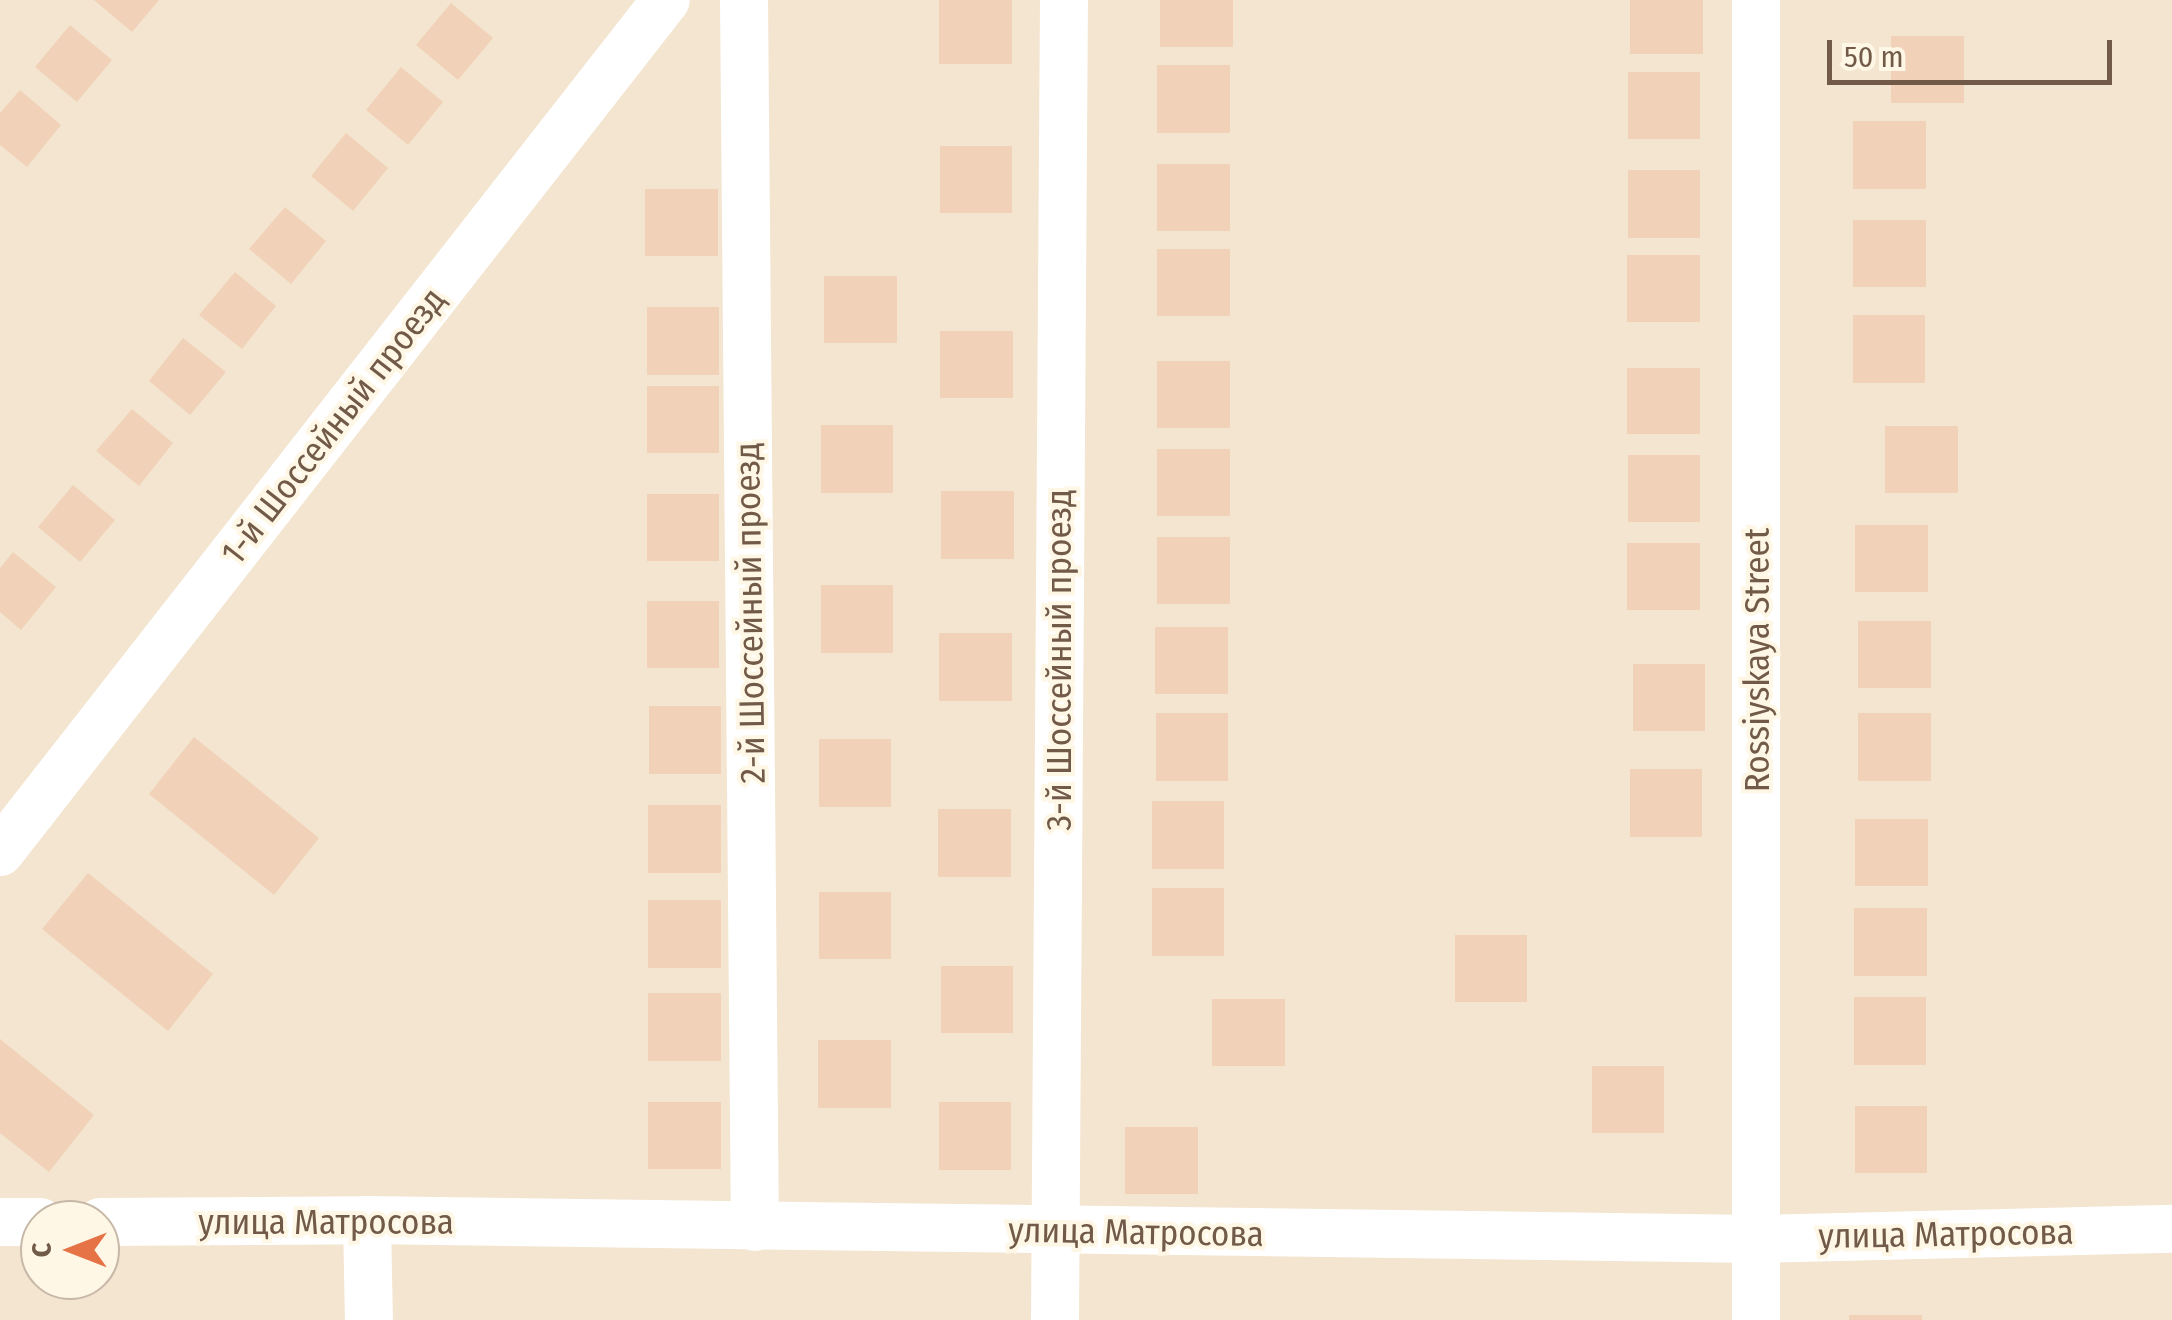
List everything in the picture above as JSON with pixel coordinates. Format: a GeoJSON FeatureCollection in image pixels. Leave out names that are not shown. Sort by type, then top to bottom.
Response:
{"type":"FeatureCollection","features":[{"type":"Feature","properties":{"kind":"street","name":"1-й Шоссейный проезд"},"geometry":{"type":"LineString","coordinates":[[0,852],[666,0]]}},
{"type":"Feature","properties":{"kind":"street","name":"2-й Шоссейный проезд"},"geometry":{"type":"LineString","coordinates":[[744,0],[756,1227]]}},
{"type":"Feature","properties":{"kind":"street","name":"3-й Шоссейный проезд"},"geometry":{"type":"LineString","coordinates":[[1055,1320],[1064,0]]}},
{"type":"Feature","properties":{"kind":"street","name":"Rossiyskaya Street"},"geometry":{"type":"LineString","coordinates":[[1756,0],[1756,1320]]}},
{"type":"Feature","properties":{"kind":"street","name":"улица Матросова"},"geometry":{"type":"LineString","coordinates":[[120,1222],[367,1220],[1757,1239],[2172,1229]]}},
{"type":"Feature","properties":{"kind":"street"},"geometry":{"type":"LineString","coordinates":[[367,1220],[368,1320]]}},
{"type":"Feature","properties":{"kind":"shaded area"},"geometry":{"type":"Polygon","coordinates":[[[0,0],[2172,0],[2172,1320],[0,1320],[0,0]]]}},
{"type":"Feature","properties":{"kind":"building"},"geometry":{"type":"Polygon","coordinates":[[[94,0],[159,0],[132,32],[94,0]]]}},
{"type":"Feature","properties":{"kind":"building"},"geometry":{"type":"Polygon","coordinates":[[[939,0],[1012,0],[1012,64],[939,64],[939,0]]]}},
{"type":"Feature","properties":{"kind":"building"},"geometry":{"type":"Polygon","coordinates":[[[1160,0],[1233,0],[1233,47],[1160,47],[1160,0]]]}},
{"type":"Feature","properties":{"kind":"building"},"geometry":{"type":"Polygon","coordinates":[[[1630,0],[1703,0],[1703,54],[1630,54],[1630,0]]]}},
{"type":"Feature","properties":{"kind":"building"},"geometry":{"type":"Polygon","coordinates":[[[451,3],[493,38],[458,80],[416,45],[451,3]]]}},
{"type":"Feature","properties":{"kind":"building"},"geometry":{"type":"Polygon","coordinates":[[[70,25],[112,60],[77,102],[35,67],[70,25]]]}},
{"type":"Feature","properties":{"kind":"building"},"geometry":{"type":"Polygon","coordinates":[[[1891,36],[1964,36],[1964,103],[1891,103],[1891,36]]]}},
{"type":"Feature","properties":{"kind":"building"},"geometry":{"type":"Polygon","coordinates":[[[1157,65],[1230,65],[1230,133],[1157,133],[1157,65]]]}},
{"type":"Feature","properties":{"kind":"building"},"geometry":{"type":"Polygon","coordinates":[[[401,67],[443,102],[408,145],[366,110],[401,67]]]}},
{"type":"Feature","properties":{"kind":"building"},"geometry":{"type":"Polygon","coordinates":[[[1628,72],[1700,72],[1700,139],[1628,139],[1628,72]]]}},
{"type":"Feature","properties":{"kind":"building"},"geometry":{"type":"Polygon","coordinates":[[[20,90],[61,125],[27,167],[0,145],[0,113],[20,90]]]}},
{"type":"Feature","properties":{"kind":"building"},"geometry":{"type":"Polygon","coordinates":[[[1853,121],[1926,121],[1926,189],[1853,189],[1853,121]]]}},
{"type":"Feature","properties":{"kind":"building"},"geometry":{"type":"Polygon","coordinates":[[[346,133],[388,168],[353,211],[311,176],[346,133]]]}},
{"type":"Feature","properties":{"kind":"building"},"geometry":{"type":"Polygon","coordinates":[[[940,146],[1012,146],[1012,213],[940,213],[940,146]]]}},
{"type":"Feature","properties":{"kind":"building"},"geometry":{"type":"Polygon","coordinates":[[[1157,164],[1230,164],[1230,231],[1157,231],[1157,164]]]}},
{"type":"Feature","properties":{"kind":"building"},"geometry":{"type":"Polygon","coordinates":[[[1628,170],[1700,170],[1700,238],[1628,238],[1628,170]]]}},
{"type":"Feature","properties":{"kind":"building"},"geometry":{"type":"Polygon","coordinates":[[[645,189],[718,189],[718,256],[645,256],[645,189]]]}},
{"type":"Feature","properties":{"kind":"building"},"geometry":{"type":"Polygon","coordinates":[[[285,207],[326,241],[291,284],[249,249],[285,207]]]}},
{"type":"Feature","properties":{"kind":"building"},"geometry":{"type":"Polygon","coordinates":[[[1853,220],[1926,220],[1926,287],[1853,287],[1853,220]]]}},
{"type":"Feature","properties":{"kind":"building"},"geometry":{"type":"Polygon","coordinates":[[[1157,249],[1230,249],[1230,316],[1157,316],[1157,249]]]}},
{"type":"Feature","properties":{"kind":"building"},"geometry":{"type":"Polygon","coordinates":[[[1627,255],[1700,255],[1700,322],[1627,322],[1627,255]]]}},
{"type":"Feature","properties":{"kind":"building"},"geometry":{"type":"Polygon","coordinates":[[[235,272],[276,306],[242,349],[199,315],[235,272]]]}},
{"type":"Feature","properties":{"kind":"building"},"geometry":{"type":"Polygon","coordinates":[[[824,276],[897,276],[897,343],[824,343],[824,276]]]}},
{"type":"Feature","properties":{"kind":"building"},"geometry":{"type":"Polygon","coordinates":[[[647,307],[719,307],[719,375],[647,375],[647,307]]]}},
{"type":"Feature","properties":{"kind":"building"},"geometry":{"type":"Polygon","coordinates":[[[1853,315],[1925,315],[1925,383],[1853,383],[1853,315]]]}},
{"type":"Feature","properties":{"kind":"building"},"geometry":{"type":"Polygon","coordinates":[[[940,331],[1013,331],[1013,398],[940,398],[940,331]]]}},
{"type":"Feature","properties":{"kind":"building"},"geometry":{"type":"Polygon","coordinates":[[[183,338],[226,372],[190,415],[149,381],[183,338]]]}},
{"type":"Feature","properties":{"kind":"building"},"geometry":{"type":"Polygon","coordinates":[[[1157,361],[1230,361],[1230,428],[1157,428],[1157,361]]]}},
{"type":"Feature","properties":{"kind":"building"},"geometry":{"type":"Polygon","coordinates":[[[1627,368],[1700,368],[1700,434],[1627,434],[1627,368]]]}},
{"type":"Feature","properties":{"kind":"building"},"geometry":{"type":"Polygon","coordinates":[[[647,386],[719,386],[719,453],[647,453],[647,386]]]}},
{"type":"Feature","properties":{"kind":"building"},"geometry":{"type":"Polygon","coordinates":[[[132,409],[173,443],[139,486],[96,451],[132,409]]]}},
{"type":"Feature","properties":{"kind":"building"},"geometry":{"type":"Polygon","coordinates":[[[821,425],[893,425],[893,493],[821,493],[821,425]]]}},
{"type":"Feature","properties":{"kind":"building"},"geometry":{"type":"Polygon","coordinates":[[[1885,426],[1958,426],[1958,493],[1885,493],[1885,426]]]}},
{"type":"Feature","properties":{"kind":"building"},"geometry":{"type":"Polygon","coordinates":[[[1157,449],[1230,449],[1230,516],[1157,516],[1157,449]]]}},
{"type":"Feature","properties":{"kind":"building"},"geometry":{"type":"Polygon","coordinates":[[[1628,455],[1700,455],[1700,522],[1628,522],[1628,455]]]}},
{"type":"Feature","properties":{"kind":"building"},"geometry":{"type":"Polygon","coordinates":[[[73,485],[115,520],[80,562],[38,527],[73,485]]]}},
{"type":"Feature","properties":{"kind":"building"},"geometry":{"type":"Polygon","coordinates":[[[941,491],[1014,491],[1014,559],[941,559],[941,491]]]}},
{"type":"Feature","properties":{"kind":"building"},"geometry":{"type":"Polygon","coordinates":[[[647,494],[719,494],[719,561],[647,561],[647,494]]]}},
{"type":"Feature","properties":{"kind":"building"},"geometry":{"type":"Polygon","coordinates":[[[1855,525],[1928,525],[1928,592],[1855,592],[1855,525]]]}},
{"type":"Feature","properties":{"kind":"building"},"geometry":{"type":"Polygon","coordinates":[[[1157,537],[1230,537],[1230,604],[1157,604],[1157,537]]]}},
{"type":"Feature","properties":{"kind":"building"},"geometry":{"type":"Polygon","coordinates":[[[1627,543],[1700,543],[1700,610],[1627,610],[1627,543]]]}},
{"type":"Feature","properties":{"kind":"building"},"geometry":{"type":"Polygon","coordinates":[[[13,552],[56,587],[21,630],[0,612],[0,568],[13,552]]]}},
{"type":"Feature","properties":{"kind":"building"},"geometry":{"type":"Polygon","coordinates":[[[821,585],[893,585],[893,653],[821,653],[821,585]]]}},
{"type":"Feature","properties":{"kind":"building"},"geometry":{"type":"Polygon","coordinates":[[[647,601],[719,601],[719,668],[647,668],[647,601]]]}},
{"type":"Feature","properties":{"kind":"building"},"geometry":{"type":"Polygon","coordinates":[[[1858,621],[1931,621],[1931,688],[1858,688],[1858,621]]]}},
{"type":"Feature","properties":{"kind":"building"},"geometry":{"type":"Polygon","coordinates":[[[1155,627],[1228,627],[1228,694],[1155,694],[1155,627]]]}},
{"type":"Feature","properties":{"kind":"building"},"geometry":{"type":"Polygon","coordinates":[[[939,633],[1012,633],[1012,701],[939,701],[939,633]]]}},
{"type":"Feature","properties":{"kind":"building"},"geometry":{"type":"Polygon","coordinates":[[[1633,664],[1705,664],[1705,731],[1633,731],[1633,664]]]}},
{"type":"Feature","properties":{"kind":"building"},"geometry":{"type":"Polygon","coordinates":[[[649,706],[721,706],[721,774],[649,774],[649,706]]]}},
{"type":"Feature","properties":{"kind":"building"},"geometry":{"type":"Polygon","coordinates":[[[1156,713],[1228,713],[1228,781],[1156,781],[1156,713]]]}},
{"type":"Feature","properties":{"kind":"building"},"geometry":{"type":"Polygon","coordinates":[[[1858,713],[1931,713],[1931,781],[1858,781],[1858,713]]]}},
{"type":"Feature","properties":{"kind":"building"},"geometry":{"type":"Polygon","coordinates":[[[194,737],[319,838],[274,895],[149,794],[194,737]]]}},
{"type":"Feature","properties":{"kind":"building"},"geometry":{"type":"Polygon","coordinates":[[[819,739],[891,739],[891,807],[819,807],[819,739]]]}},
{"type":"Feature","properties":{"kind":"building"},"geometry":{"type":"Polygon","coordinates":[[[1630,769],[1702,769],[1702,837],[1630,837],[1630,769]]]}},
{"type":"Feature","properties":{"kind":"building"},"geometry":{"type":"Polygon","coordinates":[[[1152,801],[1224,801],[1224,869],[1152,869],[1152,801]]]}},
{"type":"Feature","properties":{"kind":"building"},"geometry":{"type":"Polygon","coordinates":[[[648,805],[721,805],[721,873],[648,873],[648,805]]]}},
{"type":"Feature","properties":{"kind":"building"},"geometry":{"type":"Polygon","coordinates":[[[938,809],[1011,809],[1011,877],[938,877],[938,809]]]}},
{"type":"Feature","properties":{"kind":"building"},"geometry":{"type":"Polygon","coordinates":[[[1855,819],[1928,819],[1928,886],[1855,886],[1855,819]]]}},
{"type":"Feature","properties":{"kind":"building"},"geometry":{"type":"Polygon","coordinates":[[[88,873],[213,974],[168,1031],[42,929],[88,873]]]}},
{"type":"Feature","properties":{"kind":"building"},"geometry":{"type":"Polygon","coordinates":[[[1152,888],[1224,888],[1224,956],[1152,956],[1152,888]]]}},
{"type":"Feature","properties":{"kind":"building"},"geometry":{"type":"Polygon","coordinates":[[[819,892],[891,892],[891,959],[819,959],[819,892]]]}},
{"type":"Feature","properties":{"kind":"building"},"geometry":{"type":"Polygon","coordinates":[[[648,900],[721,900],[721,968],[648,968],[648,900]]]}},
{"type":"Feature","properties":{"kind":"building"},"geometry":{"type":"Polygon","coordinates":[[[1854,908],[1927,908],[1927,976],[1854,976],[1854,908]]]}},
{"type":"Feature","properties":{"kind":"building"},"geometry":{"type":"Polygon","coordinates":[[[1455,935],[1527,935],[1527,1002],[1455,1002],[1455,935]]]}},
{"type":"Feature","properties":{"kind":"building"},"geometry":{"type":"Polygon","coordinates":[[[941,966],[1013,966],[1013,1033],[941,1033],[941,966]]]}},
{"type":"Feature","properties":{"kind":"building"},"geometry":{"type":"Polygon","coordinates":[[[648,993],[721,993],[721,1061],[648,1061],[648,993]]]}},
{"type":"Feature","properties":{"kind":"building"},"geometry":{"type":"Polygon","coordinates":[[[1854,997],[1926,997],[1926,1065],[1854,1065],[1854,997]]]}},
{"type":"Feature","properties":{"kind":"building"},"geometry":{"type":"Polygon","coordinates":[[[1212,999],[1285,999],[1285,1066],[1212,1066],[1212,999]]]}},
{"type":"Feature","properties":{"kind":"building"},"geometry":{"type":"Polygon","coordinates":[[[0,1039],[94,1115],[49,1172],[0,1133],[0,1039]]]}},
{"type":"Feature","properties":{"kind":"building"},"geometry":{"type":"Polygon","coordinates":[[[818,1040],[891,1040],[891,1108],[818,1108],[818,1040]]]}},
{"type":"Feature","properties":{"kind":"building"},"geometry":{"type":"Polygon","coordinates":[[[1592,1066],[1664,1066],[1664,1133],[1592,1133],[1592,1066]]]}},
{"type":"Feature","properties":{"kind":"building"},"geometry":{"type":"Polygon","coordinates":[[[648,1102],[721,1102],[721,1169],[648,1169],[648,1102]]]}},
{"type":"Feature","properties":{"kind":"building"},"geometry":{"type":"Polygon","coordinates":[[[939,1102],[1011,1102],[1011,1170],[939,1170],[939,1102]]]}},
{"type":"Feature","properties":{"kind":"building"},"geometry":{"type":"Polygon","coordinates":[[[1855,1106],[1927,1106],[1927,1173],[1855,1173],[1855,1106]]]}},
{"type":"Feature","properties":{"kind":"building"},"geometry":{"type":"Polygon","coordinates":[[[1125,1127],[1198,1127],[1198,1194],[1125,1194],[1125,1127]]]}},
{"type":"Feature","properties":{"kind":"building"},"geometry":{"type":"Polygon","coordinates":[[[1849,1315],[1922,1315],[1922,1320],[1849,1320],[1849,1315]]]}}]}
